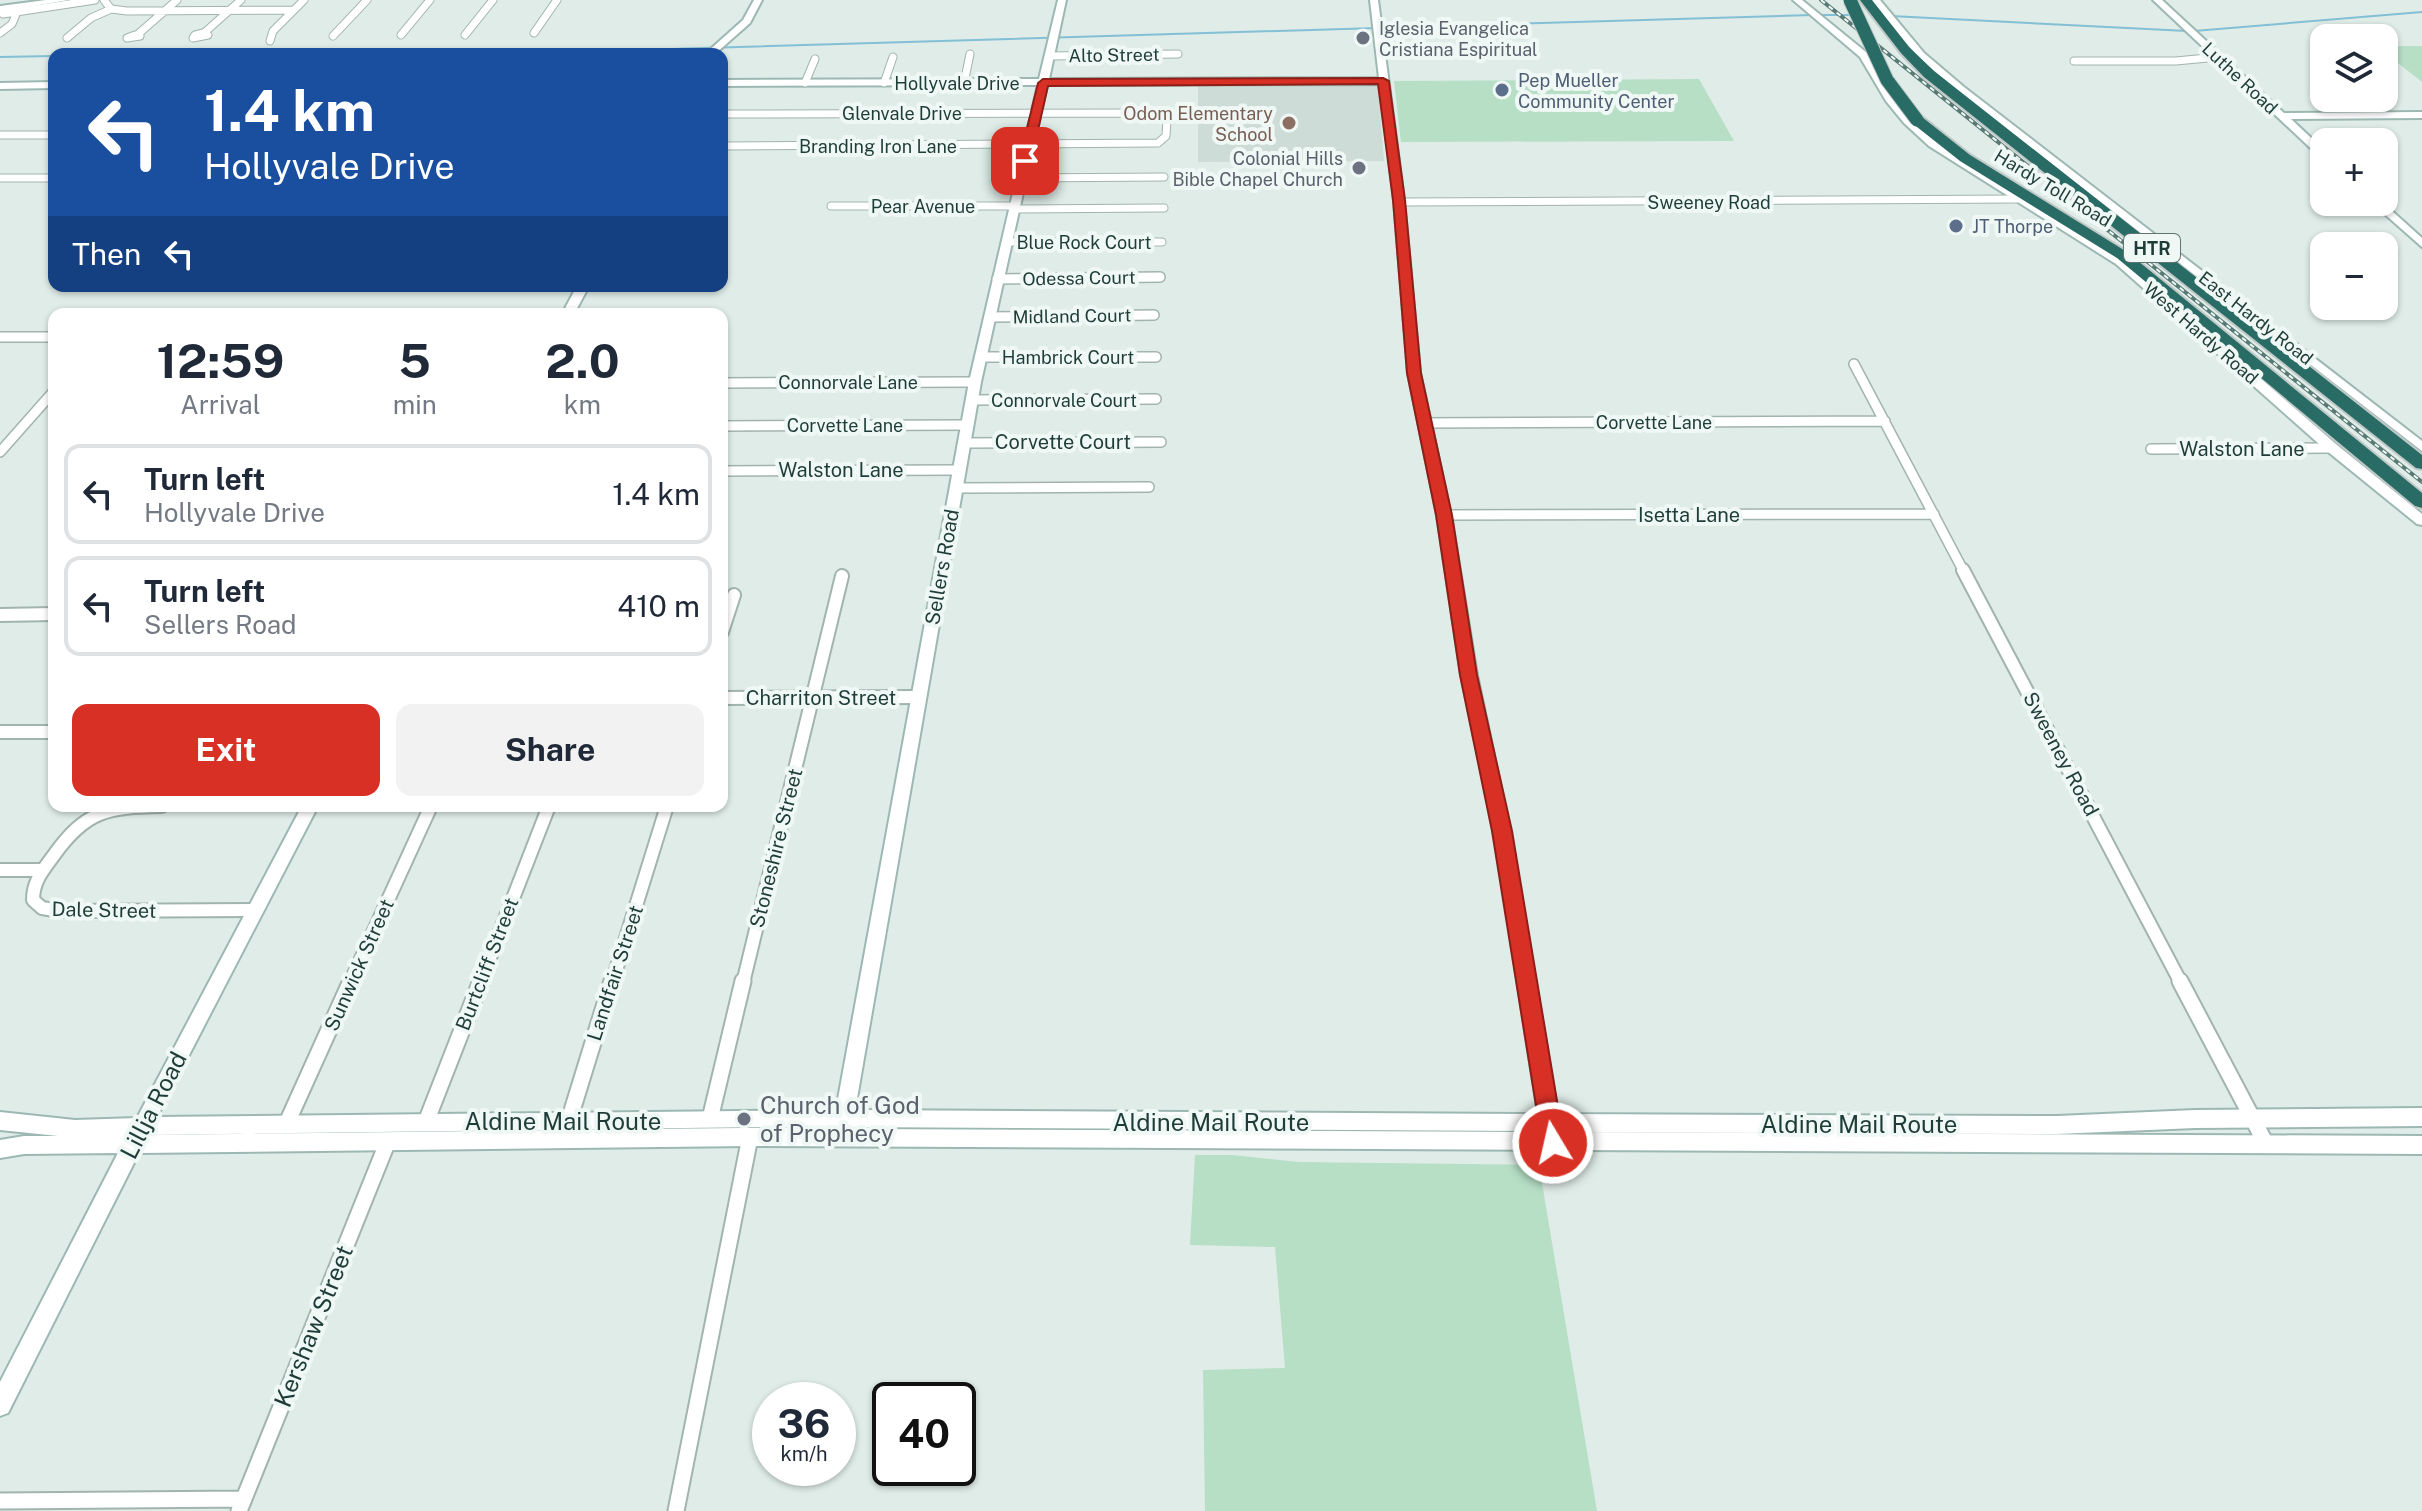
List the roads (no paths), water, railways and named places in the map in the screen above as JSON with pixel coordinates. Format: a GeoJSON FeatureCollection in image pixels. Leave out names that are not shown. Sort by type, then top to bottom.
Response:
{"type":"FeatureCollection","features":[{"type":"Feature","properties":{"kind":"highway","name":"Hardy Toll Road"},"geometry":{"type":"LineString","coordinates":[[1850,0],[1887,80],[1917,120],[1975,165],[2122,255],[2422,502]]}},
{"type":"Feature","properties":{"kind":"highway","name":"Hardy Toll Road"},"geometry":{"type":"LineString","coordinates":[[1871,2],[1888,19],[1905,50],[1929,74],[2230,309],[2422,464]]}},
{"type":"Feature","properties":{"kind":"highway"},"geometry":{"type":"LineString","coordinates":[[2230,309],[2422,456]]}},
{"type":"Feature","properties":{"kind":"highway"},"geometry":{"type":"LineString","coordinates":[[2282,387],[2315,424],[2422,519]]}},
{"type":"Feature","properties":{"kind":"street"},"geometry":{"type":"LineString","coordinates":[[2,12],[65,1],[95,0]]}},
{"type":"Feature","properties":{"kind":"street"},"geometry":{"type":"LineString","coordinates":[[104,0],[111,9]]}},
{"type":"Feature","properties":{"kind":"street"},"geometry":{"type":"LineString","coordinates":[[137,35],[177,0]]}},
{"type":"Feature","properties":{"kind":"street"},"geometry":{"type":"LineString","coordinates":[[204,33],[241,0]]}},
{"type":"Feature","properties":{"kind":"street"},"geometry":{"type":"LineString","coordinates":[[270,41],[269,36],[304,0]]}},
{"type":"Feature","properties":{"kind":"street"},"geometry":{"type":"LineString","coordinates":[[333,36],[367,0]]}},
{"type":"Feature","properties":{"kind":"street"},"geometry":{"type":"LineString","coordinates":[[401,35],[430,0]]}},
{"type":"Feature","properties":{"kind":"street"},"geometry":{"type":"LineString","coordinates":[[465,35],[493,0]]}},
{"type":"Feature","properties":{"kind":"street"},"geometry":{"type":"LineString","coordinates":[[534,33],[557,0]]}},
{"type":"Feature","properties":{"kind":"street"},"geometry":{"type":"LineString","coordinates":[[715,48],[747,21],[758,0]]}},
{"type":"Feature","properties":{"kind":"street","name":"Sellers Road"},"geometry":{"type":"LineString","coordinates":[[842,1129],[975,382],[1062,0]]}},
{"type":"Feature","properties":{"kind":"street"},"geometry":{"type":"LineString","coordinates":[[1374,0],[1399,202],[1412,360],[1444,515],[1469,675],[1502,831],[1551,1133]]}},
{"type":"Feature","properties":{"kind":"street","name":"West Hardy Road"},"geometry":{"type":"LineString","coordinates":[[1797,0],[1864,55],[1889,99],[1918,131],[1944,152],[2120,262],[2332,448],[2422,519]]}},
{"type":"Feature","properties":{"kind":"street","name":"Luthe Road"},"geometry":{"type":"LineString","coordinates":[[2157,0],[2310,142]]}},
{"type":"Feature","properties":{"kind":"street"},"geometry":{"type":"LineString","coordinates":[[2,12],[17,12],[65,1]]}},
{"type":"Feature","properties":{"kind":"street"},"geometry":{"type":"LineString","coordinates":[[67,38],[91,18],[111,9],[293,10]]}},
{"type":"Feature","properties":{"kind":"street"},"geometry":{"type":"LineString","coordinates":[[0,33],[12,24],[17,12]]}},
{"type":"Feature","properties":{"kind":"street","name":"East Hardy Road"},"geometry":{"type":"LineString","coordinates":[[1888,19],[1921,55],[1953,83],[2422,447]]}},
{"type":"Feature","properties":{"kind":"street"},"geometry":{"type":"LineString","coordinates":[[964,83],[970,54]]}},
{"type":"Feature","properties":{"kind":"street","name":"Alto Street"},"geometry":{"type":"LineString","coordinates":[[1050,56],[1178,54]]}},
{"type":"Feature","properties":{"kind":"street"},"geometry":{"type":"LineString","coordinates":[[884,83],[893,57]]}},
{"type":"Feature","properties":{"kind":"street"},"geometry":{"type":"LineString","coordinates":[[2074,61],[2176,61],[2218,57]]}},
{"type":"Feature","properties":{"kind":"street"},"geometry":{"type":"LineString","coordinates":[[805,83],[815,59]]}},
{"type":"Feature","properties":{"kind":"street","name":"Hollyvale Drive"},"geometry":{"type":"LineString","coordinates":[[728,83],[1383,81]]}},
{"type":"Feature","properties":{"kind":"street"},"geometry":{"type":"LineString","coordinates":[[0,86],[48,85]]}},
{"type":"Feature","properties":{"kind":"street","name":"Glenvale Drive"},"geometry":{"type":"LineString","coordinates":[[728,114],[1159,113],[1167,119],[1167,128]]}},
{"type":"Feature","properties":{"kind":"street"},"geometry":{"type":"LineString","coordinates":[[2281,116],[2422,115]]}},
{"type":"Feature","properties":{"kind":"street","name":"Branding Iron Lane"},"geometry":{"type":"LineString","coordinates":[[728,146],[1158,143],[1166,136],[1167,128]]}},
{"type":"Feature","properties":{"kind":"street"},"geometry":{"type":"LineString","coordinates":[[0,135],[48,135]]}},
{"type":"Feature","properties":{"kind":"street"},"geometry":{"type":"LineString","coordinates":[[1021,178],[1164,177]]}},
{"type":"Feature","properties":{"kind":"street"},"geometry":{"type":"LineString","coordinates":[[0,178],[48,178]]}},
{"type":"Feature","properties":{"kind":"street","name":"Sweeney Road"},"geometry":{"type":"LineString","coordinates":[[1399,202],[2019,199]]}},
{"type":"Feature","properties":{"kind":"street","name":"Pear Avenue"},"geometry":{"type":"LineString","coordinates":[[831,206],[1164,208]]}},
{"type":"Feature","properties":{"kind":"street"},"geometry":{"type":"LineString","coordinates":[[2391,216],[2422,244]]}},
{"type":"Feature","properties":{"kind":"street","name":"Blue Rock Court"},"geometry":{"type":"LineString","coordinates":[[1006,242],[1162,242]]}},
{"type":"Feature","properties":{"kind":"street","name":"Odessa Court"},"geometry":{"type":"LineString","coordinates":[[997,279],[1160,277]]}},
{"type":"Feature","properties":{"kind":"street","name":"Midland Court"},"geometry":{"type":"LineString","coordinates":[[989,317],[1154,315]]}},
{"type":"Feature","properties":{"kind":"street"},"geometry":{"type":"LineString","coordinates":[[0,337],[48,337]]}},
{"type":"Feature","properties":{"kind":"street","name":"Hambrick Court"},"geometry":{"type":"LineString","coordinates":[[980,357],[1156,357]]}},
{"type":"Feature","properties":{"kind":"street","name":"Sweeney Road"},"geometry":{"type":"LineString","coordinates":[[1854,364],[2250,1119],[2266,1144]]}},
{"type":"Feature","properties":{"kind":"street","name":"Connorvale Lane"},"geometry":{"type":"LineString","coordinates":[[728,383],[975,382]]}},
{"type":"Feature","properties":{"kind":"street"},"geometry":{"type":"LineString","coordinates":[[0,452],[48,398]]}},
{"type":"Feature","properties":{"kind":"street","name":"Connorvale Court"},"geometry":{"type":"LineString","coordinates":[[972,400],[1156,399]]}},
{"type":"Feature","properties":{"kind":"street","name":"Corvette Lane"},"geometry":{"type":"LineString","coordinates":[[1424,423],[1885,421]]}},
{"type":"Feature","properties":{"kind":"street","name":"Corvette Lane"},"geometry":{"type":"LineString","coordinates":[[728,426],[967,425]]}},
{"type":"Feature","properties":{"kind":"street","name":"Corvette Court"},"geometry":{"type":"LineString","coordinates":[[964,443],[1161,442]]}},
{"type":"Feature","properties":{"kind":"street","name":"Walston Lane"},"geometry":{"type":"LineString","coordinates":[[2151,449],[2332,448]]}},
{"type":"Feature","properties":{"kind":"street","name":"Walston Lane"},"geometry":{"type":"LineString","coordinates":[[728,471],[959,470]]}},
{"type":"Feature","properties":{"kind":"street"},"geometry":{"type":"LineString","coordinates":[[956,488],[1149,487]]}},
{"type":"Feature","properties":{"kind":"street","name":"Isetta Lane"},"geometry":{"type":"LineString","coordinates":[[1444,515],[1934,514]]}},
{"type":"Feature","properties":{"kind":"street","name":"Stoneshire Street"},"geometry":{"type":"LineString","coordinates":[[710,1119],[842,576]]}},
{"type":"Feature","properties":{"kind":"street"},"geometry":{"type":"LineString","coordinates":[[728,614],[734,595]]}},
{"type":"Feature","properties":{"kind":"street"},"geometry":{"type":"LineString","coordinates":[[0,615],[48,614]]}},
{"type":"Feature","properties":{"kind":"street","name":"Charriton Street"},"geometry":{"type":"LineString","coordinates":[[728,698],[920,697]]}},
{"type":"Feature","properties":{"kind":"street"},"geometry":{"type":"LineString","coordinates":[[0,732],[48,732]]}},
{"type":"Feature","properties":{"kind":"street"},"geometry":{"type":"LineString","coordinates":[[43,870],[73,828],[98,812]]}},
{"type":"Feature","properties":{"kind":"street","name":"Lillja Road"},"geometry":{"type":"LineString","coordinates":[[0,1405],[307,812]]}},
{"type":"Feature","properties":{"kind":"street","name":"Sunwick Street"},"geometry":{"type":"LineString","coordinates":[[286,1125],[428,812]]}},
{"type":"Feature","properties":{"kind":"street","name":"Burtcliff Street"},"geometry":{"type":"LineString","coordinates":[[426,1122],[547,812]]}},
{"type":"Feature","properties":{"kind":"street","name":"Landfair Street"},"geometry":{"type":"LineString","coordinates":[[566,1131],[665,812]]}},
{"type":"Feature","properties":{"kind":"street","name":"Dale Street"},"geometry":{"type":"LineString","coordinates":[[0,870],[43,870],[33,888],[33,900],[41,909],[255,910]]}},
{"type":"Feature","properties":{"kind":"street","name":"Aldine Mail Route"},"geometry":{"type":"LineString","coordinates":[[1982,1133],[2057,1125],[2170,1120],[2422,1117]]}},
{"type":"Feature","properties":{"kind":"street","name":"Aldine Mail Route"},"geometry":{"type":"LineString","coordinates":[[0,1149],[55,1145],[388,1141],[710,1119],[842,1129],[1982,1133],[2183,1143],[2422,1145]]}},
{"type":"Feature","properties":{"kind":"street"},"geometry":{"type":"LineString","coordinates":[[2170,1120],[2183,1143]]}},
{"type":"Feature","properties":{"kind":"street","name":"Aldine Mail Route"},"geometry":{"type":"LineString","coordinates":[[0,1121],[62,1129],[426,1122],[566,1131],[750,1137],[842,1129]]}},
{"type":"Feature","properties":{"kind":"street"},"geometry":{"type":"LineString","coordinates":[[676,1511],[750,1137]]}},
{"type":"Feature","properties":{"kind":"street","name":"Kershaw Street"},"geometry":{"type":"LineString","coordinates":[[242,1505],[388,1141]]}},
{"type":"Feature","properties":{"kind":"street"},"geometry":{"type":"LineString","coordinates":[[0,1501],[242,1505]]}},
{"type":"Feature","properties":{"kind":"waterway"},"geometry":{"type":"LineString","coordinates":[[2194,31],[2422,12]]}},
{"type":"Feature","properties":{"kind":"waterway"},"geometry":{"type":"LineString","coordinates":[[707,48],[1811,15]]}},
{"type":"Feature","properties":{"kind":"waterway"},"geometry":{"type":"LineString","coordinates":[[1819,15],[1851,15]]}},
{"type":"Feature","properties":{"kind":"waterway"},"geometry":{"type":"LineString","coordinates":[[1891,16],[2187,31]]}},
{"type":"Feature","properties":{"kind":"waterway"},"geometry":{"type":"LineString","coordinates":[[0,57],[48,56]]}},
{"type":"Feature","properties":{"kind":"railway"},"geometry":{"type":"LineString","coordinates":[[1821,0],[2422,482]]}},
{"type":"Feature","properties":{"kind":"place","name":"Iglesia Evangelica Cristiana Espiritual"},"geometry":{"type":"Point","coordinates":[1363,38]}},
{"type":"Feature","properties":{"kind":"place","name":"Pep Mueller Community Center"},"geometry":{"type":"Point","coordinates":[1502,90]}},
{"type":"Feature","properties":{"kind":"place","name":"Odom Elementary School"},"geometry":{"type":"Point","coordinates":[1289,123]}},
{"type":"Feature","properties":{"kind":"place","name":"Colonial Hills Bible Chapel Church"},"geometry":{"type":"Point","coordinates":[1359,168]}},
{"type":"Feature","properties":{"kind":"place","name":"JT Thorpe"},"geometry":{"type":"Point","coordinates":[1956,226]}},
{"type":"Feature","properties":{"kind":"place","name":"Church of God of Prophecy"},"geometry":{"type":"Point","coordinates":[744,1119]}}]}
